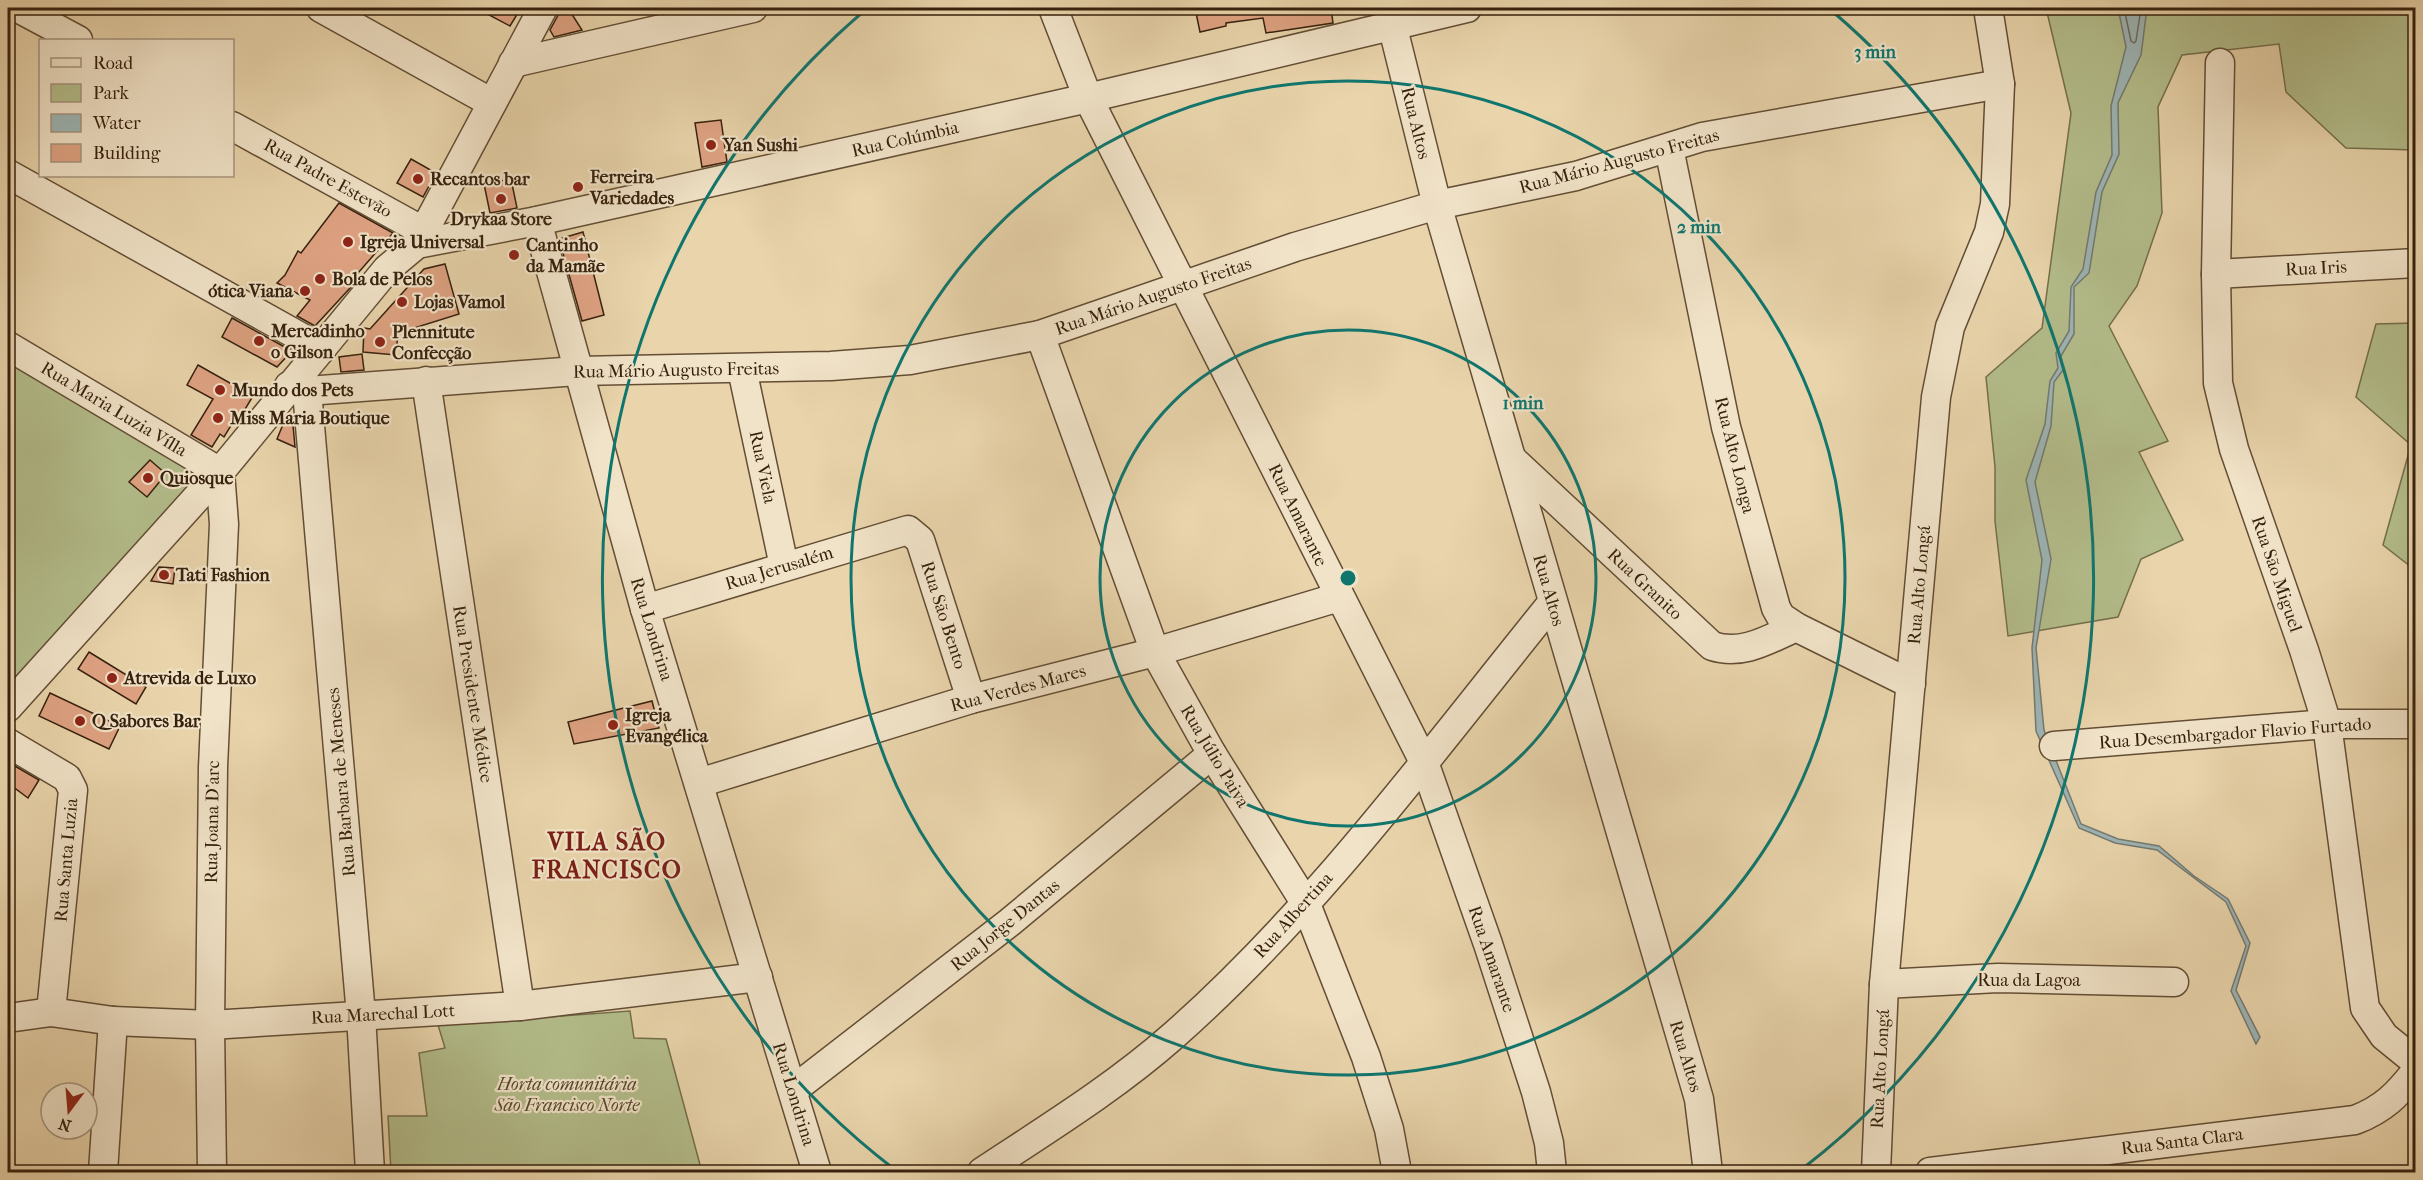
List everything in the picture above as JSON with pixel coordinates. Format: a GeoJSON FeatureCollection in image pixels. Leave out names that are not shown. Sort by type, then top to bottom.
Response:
{"type":"FeatureCollection","features":[{"type":"Feature","properties":{"kind":"street"},"geometry":{"type":"LineString","coordinates":[[18,8],[76,39]]}},
{"type":"Feature","properties":{"kind":"street"},"geometry":{"type":"LineString","coordinates":[[321,8],[492,103]]}},
{"type":"Feature","properties":{"kind":"street"},"geometry":{"type":"LineString","coordinates":[[8,707],[298,389],[322,349],[387,269],[420,238],[543,8]]}},
{"type":"Feature","properties":{"kind":"street"},"geometry":{"type":"LineString","coordinates":[[513,63],[753,8]]}},
{"type":"Feature","properties":{"kind":"street","name":"Rua Amarante"},"geometry":{"type":"LineString","coordinates":[[1053,8],[1088,98],[1424,762],[1488,944],[1536,1092],[1549,1143],[1552,1173]]}},
{"type":"Feature","properties":{"kind":"street","name":"Rua Colúmbia"},"geometry":{"type":"LineString","coordinates":[[420,238],[537,221],[1088,98],[1390,16],[1467,8]]}},
{"type":"Feature","properties":{"kind":"street","name":"Rua Alto Longá"},"geometry":{"type":"LineString","coordinates":[[1876,1173],[1884,984],[1941,363],[1950,327],[1993,220],[1999,150],[2000,84],[1988,8]]}},
{"type":"Feature","properties":{"kind":"street","name":"Rua Altos"},"geometry":{"type":"LineString","coordinates":[[1390,16],[1437,205],[1514,461],[1552,603],[1699,1099],[1708,1173]]}},
{"type":"Feature","properties":{"kind":"street","name":"Rua São Miguel"},"geometry":{"type":"LineString","coordinates":[[2220,63],[2216,356],[2224,414],[2327,724],[2366,1008],[2384,1036],[2415,1062]]}},
{"type":"Feature","properties":{"kind":"street","name":"Rua Mário Augusto Freitas"},"geometry":{"type":"LineString","coordinates":[[298,389],[577,371],[742,369],[910,360],[1040,335],[1295,247],[1437,205],[1576,176],[1669,147],[1747,128],[2000,84]]}},
{"type":"Feature","properties":{"kind":"street","name":"Rua Padre Estevão"},"geometry":{"type":"LineString","coordinates":[[234,127],[420,238]]}},
{"type":"Feature","properties":{"kind":"street","name":"Rua Alto Longa"},"geometry":{"type":"LineString","coordinates":[[1669,147],[1726,427],[1776,608],[1781,617],[1796,627],[1911,684]]}},
{"type":"Feature","properties":{"kind":"street"},"geometry":{"type":"LineString","coordinates":[[8,174],[322,349]]}},
{"type":"Feature","properties":{"kind":"street","name":"Rua Londrina"},"geometry":{"type":"LineString","coordinates":[[537,221],[645,609],[817,1173]]}},
{"type":"Feature","properties":{"kind":"street","name":"Rua Iris"},"geometry":{"type":"LineString","coordinates":[[2216,274],[2415,262]]}},
{"type":"Feature","properties":{"kind":"street","name":"Rua Júlio Paiva"},"geometry":{"type":"LineString","coordinates":[[1040,335],[1155,652],[1212,754],[1306,904],[1369,1068],[1389,1130],[1397,1173]]}},
{"type":"Feature","properties":{"kind":"street","name":"Rua Maria Luzia Vílla"},"geometry":{"type":"LineString","coordinates":[[8,346],[220,472]]}},
{"type":"Feature","properties":{"kind":"street","name":"Rua Viela"},"geometry":{"type":"LineString","coordinates":[[742,369],[784,566]]}},
{"type":"Feature","properties":{"kind":"street","name":"Rua Presidente Médice"},"geometry":{"type":"LineString","coordinates":[[426,381],[520,1006]]}},
{"type":"Feature","properties":{"kind":"street","name":"Rua Barbara de Meneses"},"geometry":{"type":"LineString","coordinates":[[298,389],[361,1016],[370,1173]]}},
{"type":"Feature","properties":{"kind":"street","name":"Rua Granito"},"geometry":{"type":"LineString","coordinates":[[1514,461],[1712,646],[1743,650],[1796,627]]}},
{"type":"Feature","properties":{"kind":"street","name":"Rua Joana D'arc"},"geometry":{"type":"LineString","coordinates":[[212,1173],[210,1025],[213,767],[224,524],[220,472]]}},
{"type":"Feature","properties":{"kind":"street","name":"Rua Jerusalém"},"geometry":{"type":"LineString","coordinates":[[645,609],[903,530],[913,532]]}},
{"type":"Feature","properties":{"kind":"street","name":"Rua São Bento"},"geometry":{"type":"LineString","coordinates":[[913,532],[920,540],[971,699]]}},
{"type":"Feature","properties":{"kind":"street","name":"Rua Verdes Mares"},"geometry":{"type":"LineString","coordinates":[[699,783],[971,699],[1155,652],[1339,597]]}},
{"type":"Feature","properties":{"kind":"street","name":"Rua Albertina"},"geometry":{"type":"LineString","coordinates":[[982,1173],[1124,1077],[1216,997],[1306,904],[1552,603]]}},
{"type":"Feature","properties":{"kind":"street","name":"Rua Desembargador Flavio Furtado"},"geometry":{"type":"LineString","coordinates":[[2054,746],[2327,724],[2415,724]]}},
{"type":"Feature","properties":{"kind":"street","name":"Rua Santa Luzia"},"geometry":{"type":"LineString","coordinates":[[8,743],[67,778],[73,790],[51,1012]]}},
{"type":"Feature","properties":{"kind":"street","name":"Rua Jorge Dantas"},"geometry":{"type":"LineString","coordinates":[[793,1090],[1010,922],[1212,754]]}},
{"type":"Feature","properties":{"kind":"street","name":"Rua Marechal Lott"},"geometry":{"type":"LineString","coordinates":[[8,1018],[51,1012],[113,1021],[210,1025],[520,1006],[758,977]]}},
{"type":"Feature","properties":{"kind":"street","name":"Rua da Lagoa"},"geometry":{"type":"LineString","coordinates":[[1884,984],[1998,978],[2174,982]]}},
{"type":"Feature","properties":{"kind":"street"},"geometry":{"type":"LineString","coordinates":[[102,1173],[113,1021]]}},
{"type":"Feature","properties":{"kind":"street","name":"Rua Santa Clara"},"geometry":{"type":"LineString","coordinates":[[1930,1173],[2355,1120],[2376,1112],[2392,1100],[2415,1071]]}},
{"type":"Feature","properties":{"kind":"green space"},"geometry":{"type":"Polygon","coordinates":[[[2046,8],[2379,8],[2384,12],[2411,14],[2415,11],[2415,150],[2346,148],[2286,92],[2279,44],[2182,55],[2158,107],[2162,213],[2137,286],[2109,326],[2168,441],[2139,452],[2183,540],[2141,559],[2118,617],[2008,636],[1995,521],[1995,467],[1986,377],[2042,328],[2071,113],[2046,8]]]}},
{"type":"Feature","properties":{"kind":"green space"},"geometry":{"type":"Polygon","coordinates":[[[2416,323],[2415,570],[2383,545],[2411,445],[2356,397],[2376,324],[2416,323]]]}},
{"type":"Feature","properties":{"kind":"green space"},"geometry":{"type":"Polygon","coordinates":[[[8,359],[215,475],[8,714],[8,359]]]}},
{"type":"Feature","properties":{"kind":"green space","name":"Horta comunitária São Francisco Norte"},"geometry":{"type":"Polygon","coordinates":[[[630,1011],[634,1038],[666,1039],[702,1172],[391,1172],[388,1116],[427,1116],[419,1053],[445,1048],[438,1025],[630,1011]]]}},
{"type":"Feature","properties":{"kind":"water"},"geometry":{"type":"Polygon","coordinates":[[[2118,8],[2147,8],[2141,55],[2118,103],[2119,154],[2102,192],[2089,273],[2074,287],[2074,334],[2061,356],[2063,370],[2054,382],[2051,426],[2035,482],[2051,559],[2036,648],[2044,730],[2081,824],[2118,839],[2159,846],[2194,876],[2228,899],[2250,943],[2236,990],[2260,1037],[2256,1044],[2231,991],[2246,946],[2226,902],[2157,850],[2115,843],[2079,828],[2036,731],[2032,648],[2042,560],[2026,480],[2045,424],[2050,381],[2058,368],[2056,353],[2069,331],[2071,287],[2083,269],[2096,192],[2112,155],[2111,106],[2126,47],[2118,8]]]}},
{"type":"Feature","properties":{"kind":"water"},"geometry":{"type":"Polygon","coordinates":[[[2379,8],[2415,8],[2415,11],[2411,14],[2383,12],[2379,8]]]}},
{"type":"Feature","properties":{"kind":"building"},"geometry":{"type":"Polygon","coordinates":[[[476,8],[521,8],[510,26],[476,8]]]}},
{"type":"Feature","properties":{"kind":"building"},"geometry":{"type":"Polygon","coordinates":[[[562,8],[568,8],[582,30],[554,37],[550,30],[562,8]]]}},
{"type":"Feature","properties":{"kind":"building"},"geometry":{"type":"Polygon","coordinates":[[[1195,8],[1331,8],[1333,23],[1266,33],[1263,18],[1226,23],[1226,26],[1200,32],[1195,8]]]}},
{"type":"Feature","properties":{"kind":"building","name":"Yan Sushi"},"geometry":{"type":"Polygon","coordinates":[[[721,120],[727,162],[702,167],[695,123],[721,120]]]}},
{"type":"Feature","properties":{"kind":"building","name":"Recantos bar"},"geometry":{"type":"Polygon","coordinates":[[[411,159],[436,173],[423,197],[397,183],[411,159]]]}},
{"type":"Feature","properties":{"kind":"building","name":"Drykaa Store"},"geometry":{"type":"Polygon","coordinates":[[[511,179],[517,208],[490,213],[484,184],[511,179]]]}},
{"type":"Feature","properties":{"kind":"building"},"geometry":{"type":"Polygon","coordinates":[[[339,203],[393,233],[351,281],[354,283],[351,287],[315,326],[297,316],[310,300],[277,283],[285,275],[298,251],[301,253],[339,203]]]}},
{"type":"Feature","properties":{"kind":"building"},"geometry":{"type":"Polygon","coordinates":[[[583,232],[604,315],[582,321],[559,239],[583,232]]]}},
{"type":"Feature","properties":{"kind":"building"},"geometry":{"type":"Polygon","coordinates":[[[445,264],[459,314],[398,333],[396,355],[363,352],[364,328],[370,329],[424,269],[445,264]]]}},
{"type":"Feature","properties":{"kind":"building","name":"Mercadinho o Gilson"},"geometry":{"type":"Polygon","coordinates":[[[232,318],[292,351],[277,367],[222,337],[232,318]]]}},
{"type":"Feature","properties":{"kind":"building"},"geometry":{"type":"Polygon","coordinates":[[[362,354],[364,370],[341,372],[339,357],[362,354]]]}},
{"type":"Feature","properties":{"kind":"building"},"geometry":{"type":"Polygon","coordinates":[[[198,365],[253,396],[241,416],[238,414],[224,437],[220,434],[212,447],[191,435],[213,399],[187,385],[198,365]]]}},
{"type":"Feature","properties":{"kind":"building"},"geometry":{"type":"Polygon","coordinates":[[[284,422],[293,425],[295,447],[277,439],[284,422]]]}},
{"type":"Feature","properties":{"kind":"building","name":"Quiosque"},"geometry":{"type":"Polygon","coordinates":[[[150,460],[166,474],[147,497],[129,482],[150,460]]]}},
{"type":"Feature","properties":{"kind":"building","name":"Tati Fashion"},"geometry":{"type":"Polygon","coordinates":[[[159,567],[175,568],[173,584],[151,581],[159,567]]]}},
{"type":"Feature","properties":{"kind":"building","name":"Atrevida de Luxo"},"geometry":{"type":"Polygon","coordinates":[[[89,652],[146,687],[136,704],[78,669],[89,652]]]}},
{"type":"Feature","properties":{"kind":"building","name":"Q Sabores Bar"},"geometry":{"type":"Polygon","coordinates":[[[50,693],[120,726],[109,749],[39,716],[50,693]]]}},
{"type":"Feature","properties":{"kind":"building","name":"Igreja Evangélica"},"geometry":{"type":"Polygon","coordinates":[[[652,701],[659,728],[574,744],[568,722],[652,701]]]}},
{"type":"Feature","properties":{"kind":"building"},"geometry":{"type":"Polygon","coordinates":[[[8,762],[39,780],[28,798],[8,783],[8,762]]]}},
{"type":"Feature","properties":{"kind":"place","name":"Yan Sushi"},"geometry":{"type":"Point","coordinates":[711,145]}},
{"type":"Feature","properties":{"kind":"place","name":"Recantos bar"},"geometry":{"type":"Point","coordinates":[418,179]}},
{"type":"Feature","properties":{"kind":"place","name":"Ferreira Variedades"},"geometry":{"type":"Point","coordinates":[578,187]}},
{"type":"Feature","properties":{"kind":"place","name":"Drykaa Store"},"geometry":{"type":"Point","coordinates":[501,199]}},
{"type":"Feature","properties":{"kind":"place","name":"Igreja Universal"},"geometry":{"type":"Point","coordinates":[348,242]}},
{"type":"Feature","properties":{"kind":"place","name":"Cantinho da Mamãe"},"geometry":{"type":"Point","coordinates":[514,255]}},
{"type":"Feature","properties":{"kind":"place","name":"Bola de Pelos"},"geometry":{"type":"Point","coordinates":[320,279]}},
{"type":"Feature","properties":{"kind":"place","name":"ótica Viana"},"geometry":{"type":"Point","coordinates":[305,291]}},
{"type":"Feature","properties":{"kind":"place","name":"Lojas Vamol"},"geometry":{"type":"Point","coordinates":[402,302]}},
{"type":"Feature","properties":{"kind":"place","name":"Mercadinho o Gilson"},"geometry":{"type":"Point","coordinates":[259,341]}},
{"type":"Feature","properties":{"kind":"place","name":"Plennitute Confecção"},"geometry":{"type":"Point","coordinates":[380,342]}},
{"type":"Feature","properties":{"kind":"place","name":"Mundo dos Pets"},"geometry":{"type":"Point","coordinates":[220,390]}},
{"type":"Feature","properties":{"kind":"place","name":"Miss Maria Boutique"},"geometry":{"type":"Point","coordinates":[218,418]}},
{"type":"Feature","properties":{"kind":"place","name":"Quiosque"},"geometry":{"type":"Point","coordinates":[148,478]}},
{"type":"Feature","properties":{"kind":"place","name":"Tati Fashion"},"geometry":{"type":"Point","coordinates":[164,575]}},
{"type":"Feature","properties":{"kind":"place","name":"Atrevida de Luxo"},"geometry":{"type":"Point","coordinates":[112,678]}},
{"type":"Feature","properties":{"kind":"place","name":"Q Sabores Bar"},"geometry":{"type":"Point","coordinates":[80,721]}},
{"type":"Feature","properties":{"kind":"place","name":"Igreja Evangélica"},"geometry":{"type":"Point","coordinates":[613,725]}},
{"type":"Feature","properties":{"kind":"district","name":"VILA SÃO FRANCISCO"},"geometry":{"type":"Point","coordinates":[607,856]}}]}
